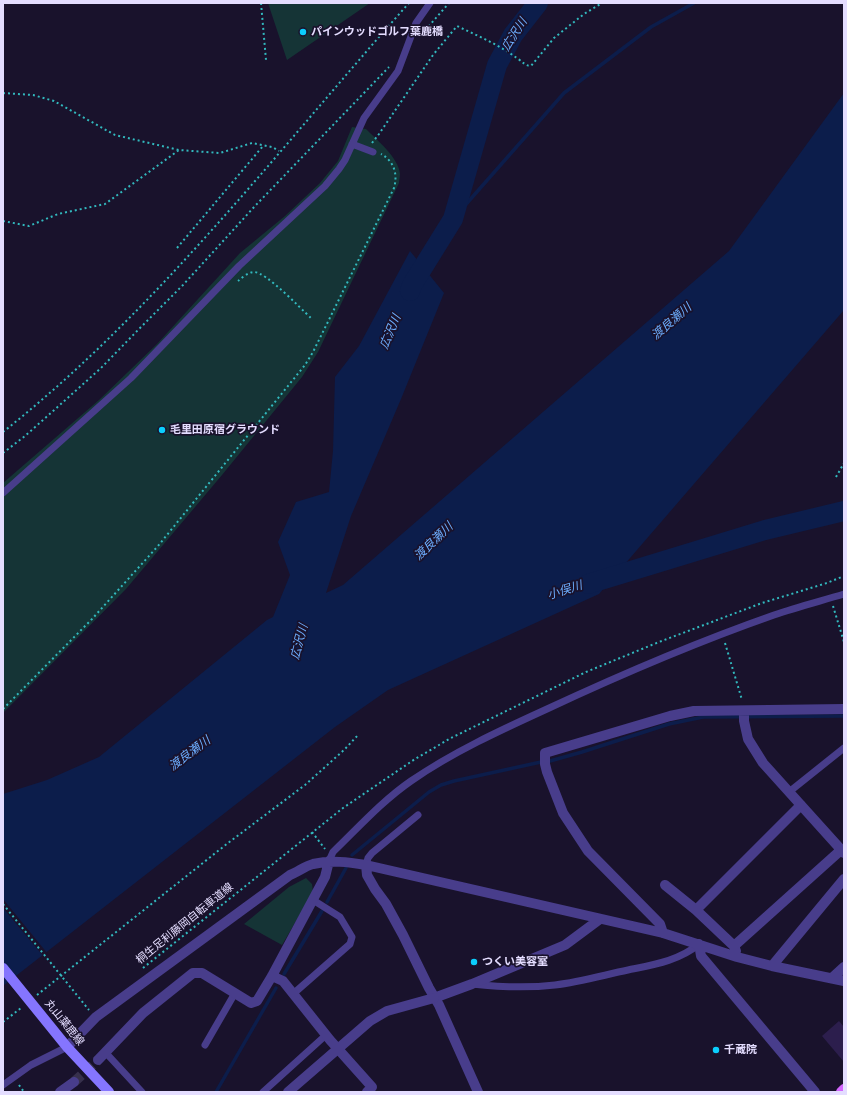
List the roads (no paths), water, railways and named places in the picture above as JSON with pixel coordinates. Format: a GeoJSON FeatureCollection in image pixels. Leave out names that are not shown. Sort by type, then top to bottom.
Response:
{"type":"FeatureCollection","features":[{"type":"Feature","properties":{"kind":"main road","name":"丸山葉鹿線"},"geometry":{"type":"LineString","coordinates":[[3,968],[67,1047],[109,1092]]}},
{"type":"Feature","properties":{"kind":"main road"},"geometry":{"type":"LineString","coordinates":[[841,1092],[844,1089]]}},
{"type":"Feature","properties":{"kind":"street"},"geometry":{"type":"LineString","coordinates":[[663,934],[660,924],[588,851],[563,813],[547,772],[544,753],[670,716],[694,711],[744,715],[844,709]]}},
{"type":"Feature","properties":{"kind":"street"},"geometry":{"type":"LineString","coordinates":[[734,946],[843,851],[762,763],[748,740],[744,715]]}},
{"type":"Feature","properties":{"kind":"street"},"geometry":{"type":"LineString","coordinates":[[696,910],[801,805]]}},
{"type":"Feature","properties":{"kind":"street"},"geometry":{"type":"LineString","coordinates":[[102,1056],[143,1013],[193,973],[202,973],[251,1003],[254,1003],[272,976],[313,900],[325,877],[330,861]]}},
{"type":"Feature","properties":{"kind":"street"},"geometry":{"type":"LineString","coordinates":[[67,1047],[96,1017],[290,875],[312,864],[330,861],[366,865],[600,919],[663,934],[772,966],[844,980]]}},
{"type":"Feature","properties":{"kind":"street"},"geometry":{"type":"LineString","coordinates":[[366,865],[367,875],[374,889],[386,904],[403,935],[439,1006],[478,1092]]}},
{"type":"Feature","properties":{"kind":"street"},"geometry":{"type":"LineString","coordinates":[[772,966],[844,880]]}},
{"type":"Feature","properties":{"kind":"street"},"geometry":{"type":"LineString","coordinates":[[665,885],[696,910],[734,946],[738,957]]}},
{"type":"Feature","properties":{"kind":"street"},"geometry":{"type":"LineString","coordinates":[[288,1092],[370,1021],[387,1011],[434,998],[472,984],[565,945],[600,919]]}},
{"type":"Feature","properties":{"kind":"street"},"geometry":{"type":"LineString","coordinates":[[699,944],[701,956],[815,1092]]}},
{"type":"Feature","properties":{"kind":"street"},"geometry":{"type":"LineString","coordinates":[[832,978],[844,967]]}},
{"type":"Feature","properties":{"kind":"street"},"geometry":{"type":"LineString","coordinates":[[272,976],[283,981],[326,1035],[372,1087],[367,1092]]}},
{"type":"Feature","properties":{"kind":"street"},"geometry":{"type":"LineString","coordinates":[[64,1091],[74,1082]]}},
{"type":"Feature","properties":{"kind":"lane"},"geometry":{"type":"LineString","coordinates":[[3,493],[132,378],[238,266],[324,186],[339,169],[345,160],[364,118],[398,71],[416,23],[430,3]]}},
{"type":"Feature","properties":{"kind":"lane"},"geometry":{"type":"LineString","coordinates":[[352,144],[366,148],[373,152]]}},
{"type":"Feature","properties":{"kind":"lane"},"geometry":{"type":"LineString","coordinates":[[330,861],[333,852],[396,793],[411,781],[471,746],[596,686],[722,634],[776,614],[844,594]]}},
{"type":"Feature","properties":{"kind":"lane"},"geometry":{"type":"LineString","coordinates":[[789,792],[844,748]]}},
{"type":"Feature","properties":{"kind":"lane"},"geometry":{"type":"LineString","coordinates":[[366,865],[368,858],[372,853],[418,815]]}},
{"type":"Feature","properties":{"kind":"lane"},"geometry":{"type":"LineString","coordinates":[[293,994],[352,941],[352,937],[340,916],[313,900]]}},
{"type":"Feature","properties":{"kind":"lane"},"geometry":{"type":"LineString","coordinates":[[472,984],[496,987],[555,985],[657,964],[679,957],[691,951],[699,944]]}},
{"type":"Feature","properties":{"kind":"lane"},"geometry":{"type":"LineString","coordinates":[[205,1045],[235,993]]}},
{"type":"Feature","properties":{"kind":"lane"},"geometry":{"type":"LineString","coordinates":[[263,1092],[326,1035]]}},
{"type":"Feature","properties":{"kind":"lane"},"geometry":{"type":"LineString","coordinates":[[3,1084],[31,1065],[67,1047]]}},
{"type":"Feature","properties":{"kind":"lane"},"geometry":{"type":"LineString","coordinates":[[102,1056],[142,1092]]}},
{"type":"Feature","properties":{"kind":"water","name":"渡良瀬川"},"geometry":{"type":"Polygon","coordinates":[[[844,93],[844,310],[599,594],[388,690],[335,727],[3,986],[3,794],[47,780],[99,757],[267,620],[273,617],[290,575],[278,542],[296,502],[329,492],[333,451],[335,377],[359,346],[410,251],[444,293],[351,516],[326,593],[343,585],[729,251],[844,93]]]}},
{"type":"Feature","properties":{"kind":"waterway","name":"広沢川"},"geometry":{"type":"LineString","coordinates":[[410,291],[412,285],[453,219],[497,65],[513,35],[538,3]]}},
{"type":"Feature","properties":{"kind":"waterway"},"geometry":{"type":"LineString","coordinates":[[453,219],[564,93],[651,27],[694,3]]}},
{"type":"Feature","properties":{"kind":"waterway","name":"小俣川"},"geometry":{"type":"LineString","coordinates":[[588,584],[765,530],[844,511]]}},
{"type":"Feature","properties":{"kind":"waterway"},"geometry":{"type":"LineString","coordinates":[[550,761],[669,724],[703,717],[844,716]]}},
{"type":"Feature","properties":{"kind":"waterway"},"geometry":{"type":"LineString","coordinates":[[352,855],[429,792],[441,785],[541,762]]}},
{"type":"Feature","properties":{"kind":"waterway"},"geometry":{"type":"LineString","coordinates":[[327,902],[346,868]]}},
{"type":"Feature","properties":{"kind":"waterway"},"geometry":{"type":"LineString","coordinates":[[284,974],[322,911]]}},
{"type":"Feature","properties":{"kind":"waterway"},"geometry":{"type":"LineString","coordinates":[[216,1092],[276,988]]}},
{"type":"Feature","properties":{"kind":"tunnel"},"geometry":{"type":"LineString","coordinates":[[74,1082],[98,1060]]}},
{"type":"Feature","properties":{"kind":"place","name":"パインウッドゴルフ葉鹿橋"},"geometry":{"type":"Point","coordinates":[303,32]}},
{"type":"Feature","properties":{"kind":"place","name":"毛里田原宿グラウンド"},"geometry":{"type":"Point","coordinates":[162,430]}},
{"type":"Feature","properties":{"kind":"place","name":"つくい美容室"},"geometry":{"type":"Point","coordinates":[474,962]}},
{"type":"Feature","properties":{"kind":"place","name":"千蔵院"},"geometry":{"type":"Point","coordinates":[716,1050]}}]}
